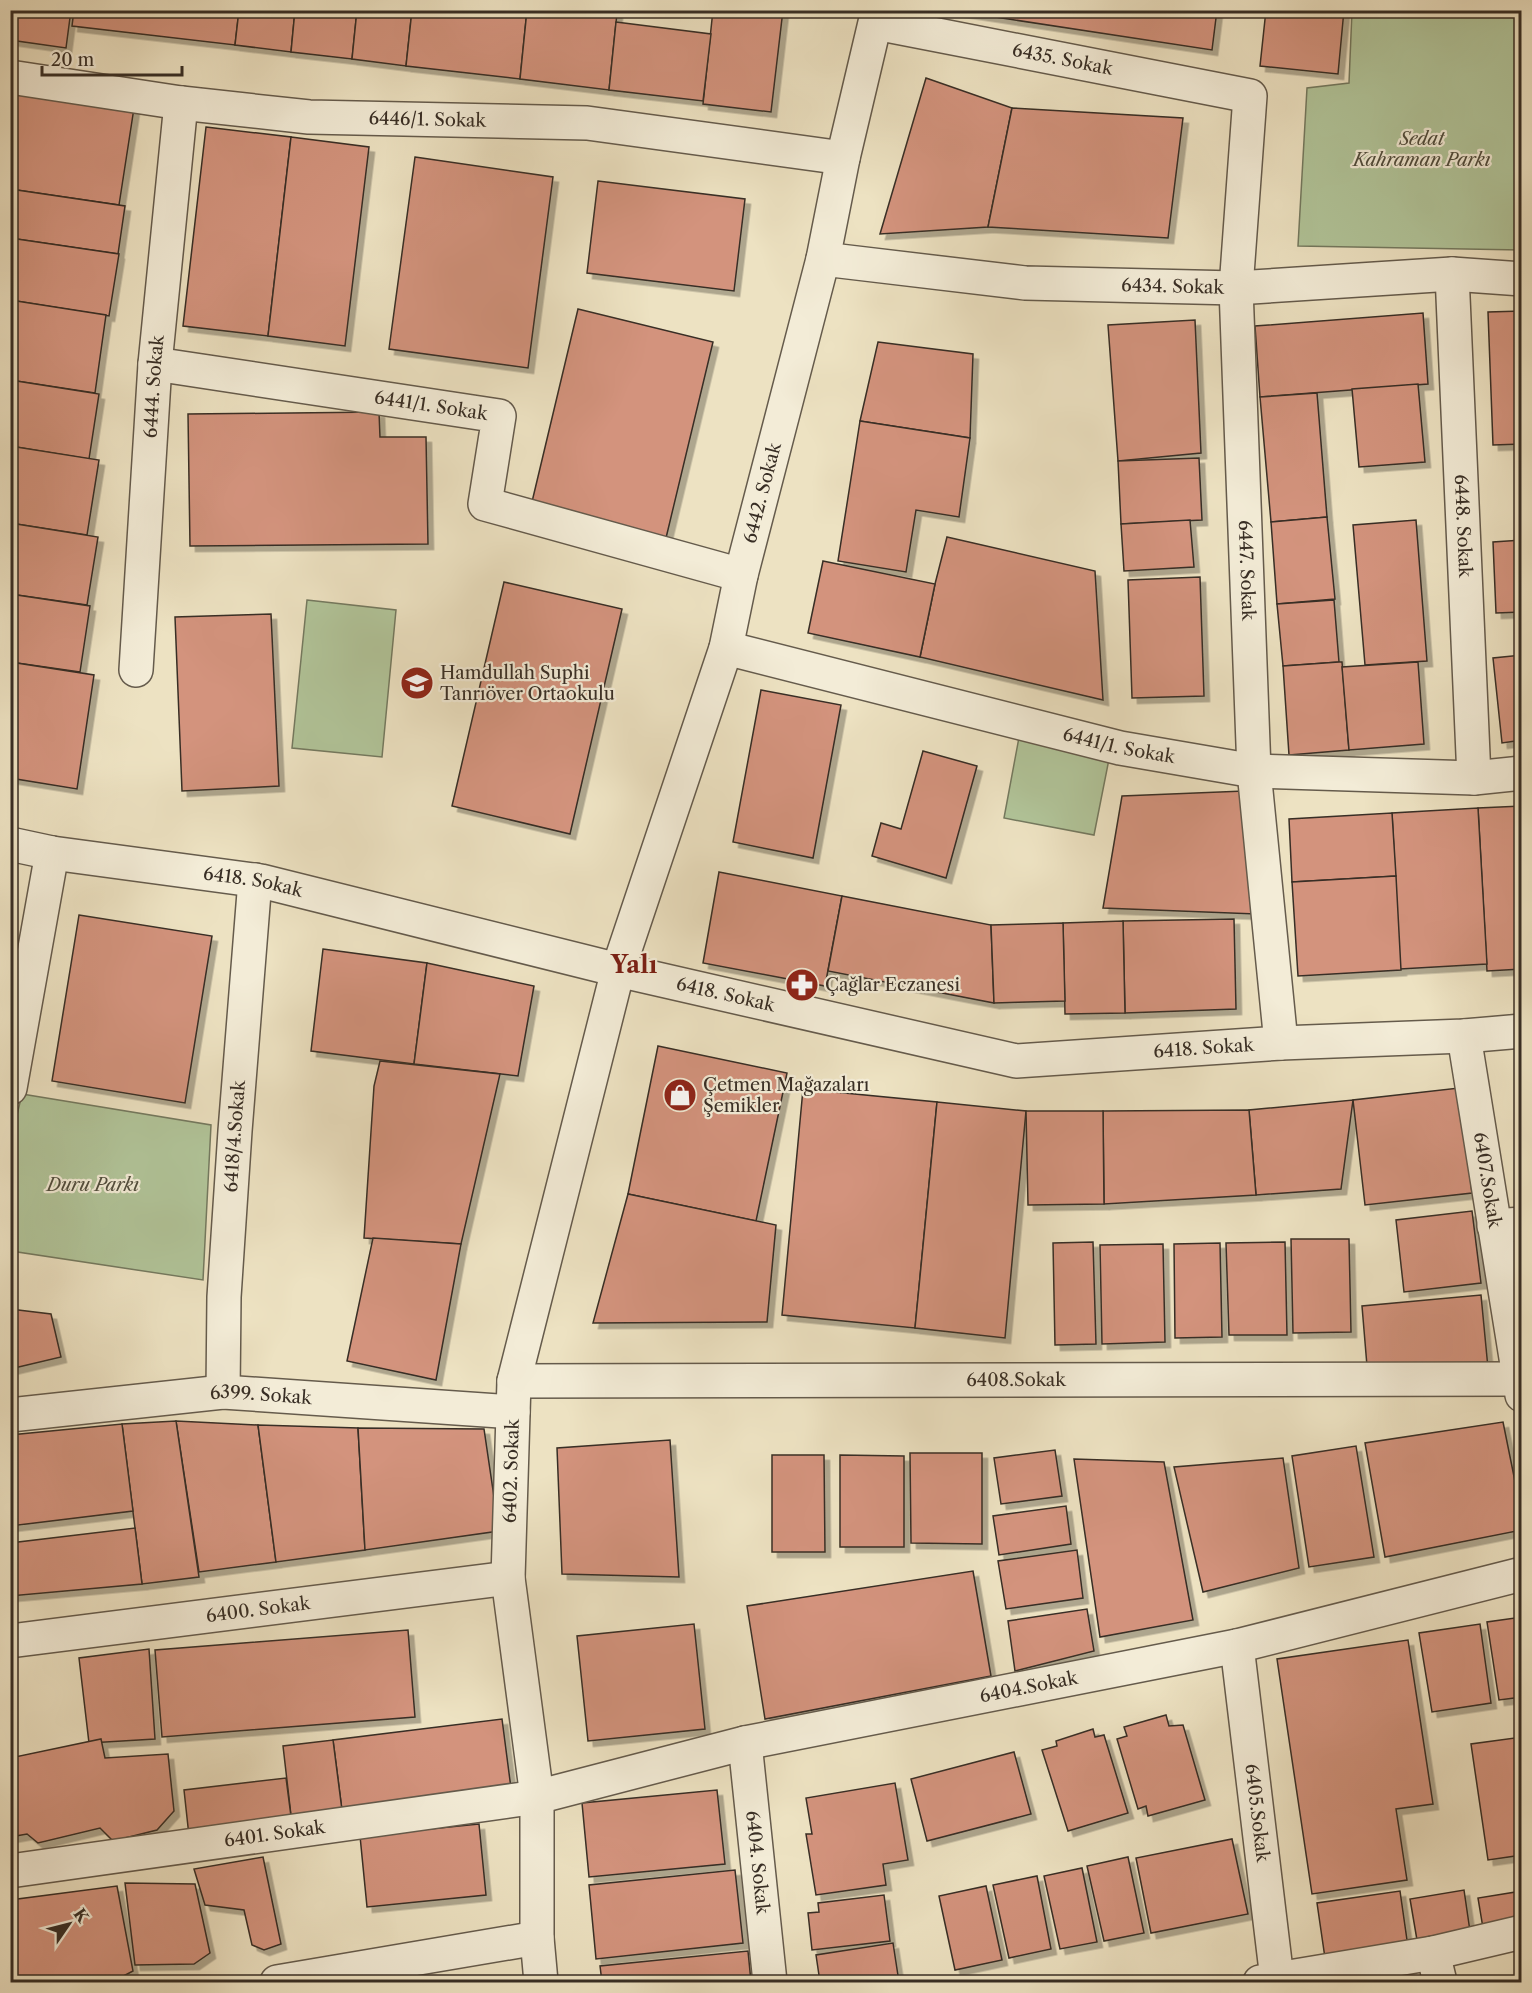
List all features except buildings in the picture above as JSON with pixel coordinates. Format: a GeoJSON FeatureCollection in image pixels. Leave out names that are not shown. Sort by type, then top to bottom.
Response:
{"type":"FeatureCollection","features":[{"type":"Feature","properties":{"kind":"street","name":"6435. Sokak"},"geometry":{"type":"LineString","coordinates":[[877,17],[1250,96]]}},
{"type":"Feature","properties":{"kind":"street","name":"6442. Sokak"},"geometry":{"type":"LineString","coordinates":[[618,970],[726,648],[741,575],[823,259],[843,158],[877,17]]}},
{"type":"Feature","properties":{"kind":"street","name":"6446/1. Sokak"},"geometry":{"type":"LineString","coordinates":[[10,77],[181,104],[309,117],[587,123],[843,158]]}},
{"type":"Feature","properties":{"kind":"street","name":"6447. Sokak"},"geometry":{"type":"LineString","coordinates":[[1250,96],[1236,288],[1254,771],[1281,1043]]}},
{"type":"Feature","properties":{"kind":"street","name":"6444. Sokak"},"geometry":{"type":"LineString","coordinates":[[136,670],[154,364],[181,104]]}},
{"type":"Feature","properties":{"kind":"street","name":"6434. Sokak"},"geometry":{"type":"LineString","coordinates":[[823,259],[1025,283],[1236,288],[1452,274],[1521,279]]}},
{"type":"Feature","properties":{"kind":"street","name":"6448. Sokak"},"geometry":{"type":"LineString","coordinates":[[1452,274],[1474,778]]}},
{"type":"Feature","properties":{"kind":"street","name":"6441/1. Sokak"},"geometry":{"type":"LineString","coordinates":[[154,364],[499,416],[485,504],[741,575]]}},
{"type":"Feature","properties":{"kind":"street","name":"6441/1. Sokak"},"geometry":{"type":"LineString","coordinates":[[726,648],[1120,748],[1254,771],[1474,778],[1521,774]]}},
{"type":"Feature","properties":{"kind":"street","name":"6418. Sokak"},"geometry":{"type":"LineString","coordinates":[[10,844],[52,853],[255,880],[618,970],[1016,1061],[1281,1043],[1464,1036],[1521,1031]]}},
{"type":"Feature","properties":{"kind":"street"},"geometry":{"type":"LineString","coordinates":[[10,1088],[52,853]]}},
{"type":"Feature","properties":{"kind":"street","name":"6418/4.Sokak"},"geometry":{"type":"LineString","coordinates":[[223,1392],[224,1297],[255,880]]}},
{"type":"Feature","properties":{"kind":"street","name":"6402. Sokak"},"geometry":{"type":"LineString","coordinates":[[541,1983],[537,1938],[537,1797],[508,1578],[513,1396],[618,970]]}},
{"type":"Feature","properties":{"kind":"street","name":"6407.Sokak"},"geometry":{"type":"LineString","coordinates":[[1464,1036],[1508,1225],[1520,1387]]}},
{"type":"Feature","properties":{"kind":"street","name":"6408.Sokak"},"geometry":{"type":"LineString","coordinates":[[513,1396],[1520,1387]]}},
{"type":"Feature","properties":{"kind":"street","name":"6399. Sokak"},"geometry":{"type":"LineString","coordinates":[[10,1415],[223,1392],[513,1396]]}},
{"type":"Feature","properties":{"kind":"street","name":"6404.Sokak"},"geometry":{"type":"LineString","coordinates":[[537,1797],[746,1743],[1237,1646],[1521,1574]]}},
{"type":"Feature","properties":{"kind":"street","name":"6400. Sokak"},"geometry":{"type":"LineString","coordinates":[[10,1641],[508,1578]]}},
{"type":"Feature","properties":{"kind":"street","name":"6405.Sokak"},"geometry":{"type":"LineString","coordinates":[[1237,1646],[1268,1981]]}},
{"type":"Feature","properties":{"kind":"street","name":"6404. Sokak"},"geometry":{"type":"LineString","coordinates":[[746,1743],[770,1983]]}},
{"type":"Feature","properties":{"kind":"street","name":"6401. Sokak"},"geometry":{"type":"LineString","coordinates":[[10,1871],[537,1797]]}},
{"type":"Feature","properties":{"kind":"street"},"geometry":{"type":"LineString","coordinates":[[1268,1981],[1436,1968],[1521,1932]]}},
{"type":"Feature","properties":{"kind":"street"},"geometry":{"type":"LineString","coordinates":[[278,1983],[537,1938]]}},
{"type":"Feature","properties":{"kind":"green space","name":"Sedat Kahraman Parkı"},"geometry":{"type":"Polygon","coordinates":[[[1352,11],[1521,11],[1521,250],[1298,246],[1307,88],[1349,83],[1352,11]]]}},
{"type":"Feature","properties":{"kind":"green space"},"geometry":{"type":"Polygon","coordinates":[[[307,600],[396,610],[382,757],[292,748],[307,600]]]}},
{"type":"Feature","properties":{"kind":"green space"},"geometry":{"type":"Polygon","coordinates":[[[1020,732],[1111,749],[1094,835],[1004,818],[1020,732]]]}},
{"type":"Feature","properties":{"kind":"green space","name":"Duru Parkı"},"geometry":{"type":"Polygon","coordinates":[[[22,1094],[211,1125],[203,1280],[11,1251],[11,1140],[22,1094]]]}},
{"type":"Feature","properties":{"kind":"place","name":"Hamdullah Suphi Tanrıöver Ortaokulu"},"geometry":{"type":"Point","coordinates":[417,683]}},
{"type":"Feature","properties":{"kind":"place","name":"Çağlar Eczanesi"},"geometry":{"type":"Point","coordinates":[802,985]}},
{"type":"Feature","properties":{"kind":"place","name":"Çetmen Mağazaları Şemikler"},"geometry":{"type":"Point","coordinates":[680,1095]}},
{"type":"Feature","properties":{"kind":"district","name":"Yalı"},"geometry":{"type":"Point","coordinates":[634,965]}}]}
